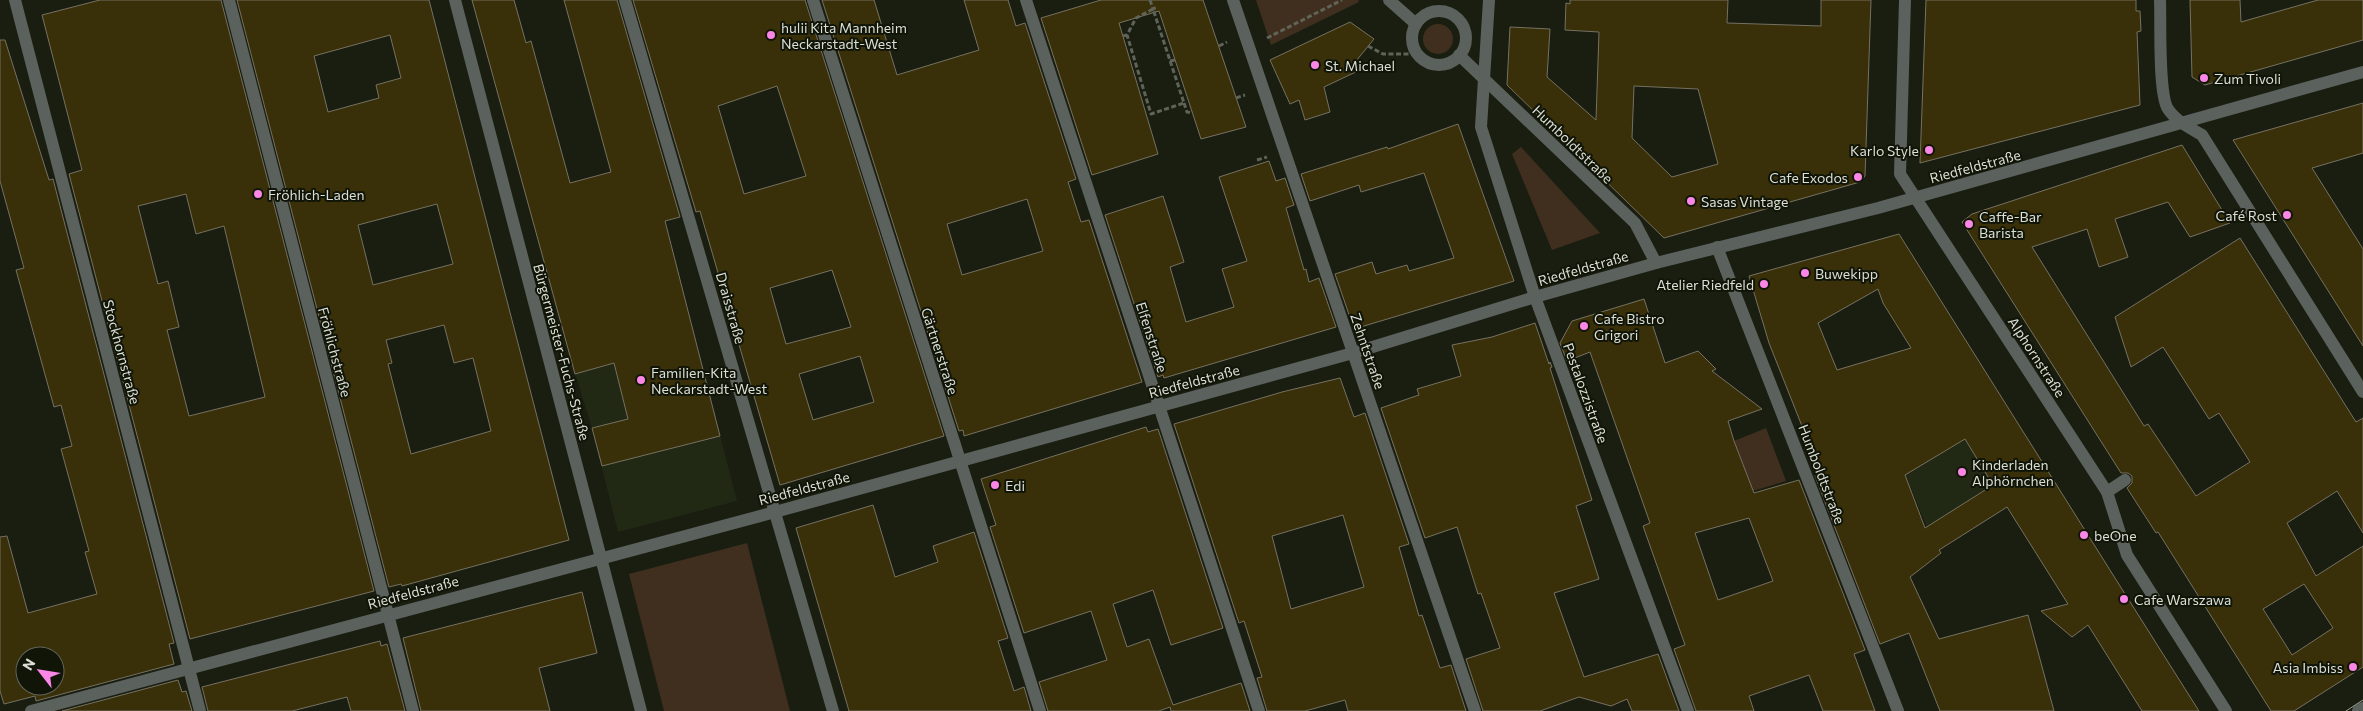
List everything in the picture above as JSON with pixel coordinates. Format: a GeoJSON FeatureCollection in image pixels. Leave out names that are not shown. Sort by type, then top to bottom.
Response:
{"type":"FeatureCollection","features":[{"type":"Feature","properties":{"kind":"street","name":"Stockhornstraße"},"geometry":{"type":"LineString","coordinates":[[15,0],[200,711]]}},
{"type":"Feature","properties":{"kind":"street","name":"Fröhlichstraße"},"geometry":{"type":"LineString","coordinates":[[229,0],[413,711]]}},
{"type":"Feature","properties":{"kind":"street","name":"Bürgermeister-Fuchs-Straße"},"geometry":{"type":"LineString","coordinates":[[455,0],[641,711]]}},
{"type":"Feature","properties":{"kind":"street","name":"Draisstraße"},"geometry":{"type":"LineString","coordinates":[[625,0],[833,711]]}},
{"type":"Feature","properties":{"kind":"street","name":"Gärtnerstraße"},"geometry":{"type":"LineString","coordinates":[[813,0],[1040,711]]}},
{"type":"Feature","properties":{"kind":"street","name":"Elfenstraße"},"geometry":{"type":"LineString","coordinates":[[1026,0],[1259,711]]}},
{"type":"Feature","properties":{"kind":"street","name":"Zehntstraße"},"geometry":{"type":"LineString","coordinates":[[1233,0],[1475,711]]}},
{"type":"Feature","properties":{"kind":"street"},"geometry":{"type":"LineString","coordinates":[[1389,0],[1416,24]]}},
{"type":"Feature","properties":{"kind":"street","name":"Pestalozzistraße"},"geometry":{"type":"LineString","coordinates":[[1489,0],[1481,127],[1535,297],[1688,711]]}},
{"type":"Feature","properties":{"kind":"street","name":"Alphornstraße"},"geometry":{"type":"LineString","coordinates":[[1905,0],[1900,174],[2107,492],[2111,499],[2127,556],[2226,711]]}},
{"type":"Feature","properties":{"kind":"street"},"geometry":{"type":"LineString","coordinates":[[2160,0],[2163,86],[2167,108],[2182,124],[2202,135],[2363,392]]}},
{"type":"Feature","properties":{"kind":"street"},"geometry":{"type":"LineString","coordinates":[[1442,11],[1458,19],[1466,35],[1465,44],[1459,55],[1448,64],[1439,66],[1431,64],[1417,54],[1411,38],[1416,24],[1424,15],[1442,11]]}},
{"type":"Feature","properties":{"kind":"street","name":"Humboldtstraße"},"geometry":{"type":"LineString","coordinates":[[1459,55],[1634,224],[1656,263]]}},
{"type":"Feature","properties":{"kind":"street","name":"Riedfeldstraße"},"geometry":{"type":"LineString","coordinates":[[31,711],[600,557],[775,512],[1353,353],[1535,297],[1656,263],[1915,198],[2363,72]]}},
{"type":"Feature","properties":{"kind":"street","name":"Humboldtstraße"},"geometry":{"type":"LineString","coordinates":[[1717,247],[1898,711]]}},
{"type":"Feature","properties":{"kind":"street"},"geometry":{"type":"LineString","coordinates":[[2107,492],[2125,480]]}},
{"type":"Feature","properties":{"kind":"street"},"geometry":{"type":"LineString","coordinates":[[2358,711],[2363,708]]}},
{"type":"Feature","properties":{"kind":"path"},"geometry":{"type":"LineString","coordinates":[[1150,0],[1187,112],[1193,113]]}},
{"type":"Feature","properties":{"kind":"path"},"geometry":{"type":"LineString","coordinates":[[1248,47],[1342,0]]}},
{"type":"Feature","properties":{"kind":"path"},"geometry":{"type":"LineString","coordinates":[[1157,7],[1136,18],[1125,36],[1149,114],[1184,103]]}},
{"type":"Feature","properties":{"kind":"path"},"geometry":{"type":"LineString","coordinates":[[1368,46],[1383,54],[1417,54]]}},
{"type":"Feature","properties":{"kind":"path"},"geometry":{"type":"LineString","coordinates":[[1170,61],[1175,60]]}},
{"type":"Feature","properties":{"kind":"shaded area"},"geometry":{"type":"Polygon","coordinates":[[[1256,0],[1358,0],[1359,2],[1271,45],[1256,0]]]}},
{"type":"Feature","properties":{"kind":"shaded area"},"geometry":{"type":"Polygon","coordinates":[[[1438,24],[1444,25],[1452,33],[1452,45],[1444,53],[1438,54],[1432,53],[1424,45],[1423,39],[1424,33],[1432,25],[1438,24]]]}},
{"type":"Feature","properties":{"kind":"shaded area"},"geometry":{"type":"Polygon","coordinates":[[[1521,147],[1600,233],[1552,250],[1512,154],[1521,147]]]}},
{"type":"Feature","properties":{"kind":"shaded area","name":"Familien-Kita Neckarstadt-West"},"geometry":{"type":"Polygon","coordinates":[[[669,236],[737,501],[618,532],[592,428],[575,374],[637,357],[669,236]]]}},
{"type":"Feature","properties":{"kind":"shaded area","name":"Kinderladen Alphörnchen"},"geometry":{"type":"Polygon","coordinates":[[[2011,412],[2039,456],[1927,527],[1905,474],[2011,412]]]}},
{"type":"Feature","properties":{"kind":"shaded area"},"geometry":{"type":"Polygon","coordinates":[[[1766,428],[1786,481],[1753,491],[1734,441],[1766,428]]]}},
{"type":"Feature","properties":{"kind":"shaded area"},"geometry":{"type":"Polygon","coordinates":[[[747,543],[790,711],[664,711],[629,574],[747,543]]]}},
{"type":"Feature","properties":{"kind":"building"},"geometry":{"type":"Polygon","coordinates":[[[100,0],[221,0],[374,591],[190,639],[69,174],[82,170],[42,15],[100,0]],[[186,194],[138,206],[158,284],[168,281],[179,327],[167,330],[189,416],[265,397],[224,226],[196,234],[186,194]]]}},
{"type":"Feature","properties":{"kind":"building"},"geometry":{"type":"Polygon","coordinates":[[[237,0],[429,0],[569,540],[402,586],[401,584],[389,587],[237,0]],[[390,35],[314,56],[328,112],[379,98],[376,85],[401,78],[390,35]],[[437,204],[358,225],[373,285],[453,264],[437,204]],[[444,325],[386,340],[392,363],[388,364],[411,454],[491,431],[473,358],[454,363],[444,325]]]}},
{"type":"Feature","properties":{"kind":"building"},"geometry":{"type":"Polygon","coordinates":[[[472,0],[514,0],[526,43],[531,41],[570,183],[611,172],[564,0],[617,0],[680,217],[665,221],[720,436],[602,466],[592,428],[628,419],[614,363],[575,374],[472,0]]]}},
{"type":"Feature","properties":{"kind":"building"},"geometry":{"type":"Polygon","coordinates":[[[633,0],[805,0],[944,436],[780,485],[700,211],[696,212],[633,0]],[[777,86],[718,106],[744,194],[806,176],[777,86]],[[832,270],[770,288],[786,344],[851,327],[832,270]],[[860,356],[799,374],[813,420],[874,402],[860,356]]]}},
{"type":"Feature","properties":{"kind":"building"},"geometry":{"type":"Polygon","coordinates":[[[822,0],[874,0],[897,75],[979,50],[964,0],[1008,0],[1016,26],[1025,23],[1076,179],[1068,182],[1081,222],[1089,220],[1142,382],[964,436],[963,430],[959,431],[822,0]],[[1027,199],[947,224],[962,275],[1043,251],[1027,199]]]}},
{"type":"Feature","properties":{"kind":"building"},"geometry":{"type":"Polygon","coordinates":[[[1101,0],[1203,0],[1246,127],[1201,139],[1159,11],[1119,23],[1158,154],[1092,175],[1041,18],[1101,0]]]}},
{"type":"Feature","properties":{"kind":"building"},"geometry":{"type":"Polygon","coordinates":[[[1570,0],[1728,0],[1727,23],[1821,26],[1821,0],[1871,0],[1865,176],[1860,182],[1664,238],[1507,85],[1510,27],[1550,29],[1547,77],[1596,120],[1599,32],[1565,30],[1566,3],[1570,4],[1570,0]],[[1634,86],[1632,138],[1672,177],[1718,164],[1698,89],[1634,86]]]}},
{"type":"Feature","properties":{"kind":"building"},"geometry":{"type":"Polygon","coordinates":[[[1926,0],[2136,0],[2136,11],[2140,11],[2141,31],[2137,32],[2140,105],[1920,163],[1926,0]]]}},
{"type":"Feature","properties":{"kind":"building"},"geometry":{"type":"Polygon","coordinates":[[[2190,0],[2240,0],[2241,22],[2318,0],[2363,0],[2363,40],[2205,85],[2192,77],[2190,0]]]}},
{"type":"Feature","properties":{"kind":"building","name":"St. Michael"},"geometry":{"type":"Polygon","coordinates":[[[1350,22],[1374,39],[1356,61],[1360,70],[1324,87],[1330,112],[1305,120],[1299,100],[1290,104],[1270,60],[1350,22]]]}},
{"type":"Feature","properties":{"kind":"building"},"geometry":{"type":"Polygon","coordinates":[[[0,40],[5,40],[49,180],[53,179],[174,643],[169,644],[174,664],[65,693],[65,646],[15,646],[15,696],[35,696],[4,704],[0,691],[0,537],[7,536],[28,613],[97,594],[85,552],[89,551],[61,449],[72,446],[61,405],[54,407],[16,270],[24,268],[0,181],[0,40]]]}},
{"type":"Feature","properties":{"kind":"building"},"geometry":{"type":"Polygon","coordinates":[[[2363,103],[2363,153],[2312,168],[2363,249],[2363,346],[2233,140],[2363,103]]]}},
{"type":"Feature","properties":{"kind":"building"},"geometry":{"type":"Polygon","coordinates":[[[1458,124],[1514,281],[1354,329],[1335,274],[1372,262],[1376,274],[1407,265],[1409,271],[1454,258],[1424,173],[1361,192],[1359,185],[1310,201],[1301,174],[1387,147],[1388,149],[1458,124]]]}},
{"type":"Feature","properties":{"kind":"building"},"geometry":{"type":"Polygon","coordinates":[[[2182,145],[2230,223],[2190,237],[2168,202],[2115,219],[2128,257],[2099,267],[2087,229],[2032,247],[2144,426],[2148,424],[2196,496],[2250,462],[2219,413],[2209,419],[2163,347],[2131,367],[2115,317],[2240,238],[2356,422],[2363,418],[2363,533],[2337,491],[2287,523],[2316,576],[2363,546],[2363,667],[2294,711],[2271,711],[2158,532],[2156,533],[2127,488],[2132,483],[2132,476],[2128,473],[2121,473],[1962,222],[1972,214],[2182,145]],[[2304,584],[2263,609],[2292,655],[2333,628],[2304,584]]]}},
{"type":"Feature","properties":{"kind":"building"},"geometry":{"type":"Polygon","coordinates":[[[1269,161],[1276,181],[1285,178],[1294,205],[1286,208],[1304,270],[1306,269],[1309,282],[1319,278],[1336,327],[1164,378],[1163,375],[1158,377],[1105,215],[1163,196],[1184,262],[1170,267],[1186,322],[1234,307],[1222,269],[1247,261],[1219,177],[1269,161]]]}},
{"type":"Feature","properties":{"kind":"building"},"geometry":{"type":"Polygon","coordinates":[[[1899,234],[2199,711],[2142,711],[2088,625],[2072,637],[2041,611],[2068,604],[2007,507],[1939,550],[1941,553],[1910,577],[1939,639],[2028,615],[2054,711],[1940,711],[1909,633],[1880,644],[1815,476],[1821,474],[1769,343],[1749,276],[1899,234]],[[1878,289],[1818,323],[1837,370],[1911,348],[1883,303],[1878,289]],[[1965,439],[1905,475],[1925,528],[1993,485],[1965,439]]]}},
{"type":"Feature","properties":{"kind":"building"},"geometry":{"type":"Polygon","coordinates":[[[1644,299],[1665,363],[1698,351],[1716,369],[1712,371],[1762,409],[1728,421],[1734,441],[1754,493],[1799,480],[1865,650],[1854,654],[1875,711],[1823,711],[1809,675],[1749,696],[1754,711],[1696,711],[1674,649],[1685,645],[1643,526],[1650,523],[1590,352],[1567,361],[1560,343],[1572,321],[1644,299]],[[1749,518],[1695,533],[1718,600],[1773,581],[1749,518]]]}},
{"type":"Feature","properties":{"kind":"building"},"geometry":{"type":"Polygon","coordinates":[[[1535,323],[1549,364],[1550,362],[1552,367],[1550,368],[1592,500],[1576,506],[1599,579],[1554,593],[1584,677],[1658,654],[1679,711],[1632,711],[1627,699],[1611,706],[1579,697],[1540,711],[1483,711],[1466,659],[1500,648],[1481,593],[1478,594],[1457,527],[1425,538],[1381,408],[1419,395],[1417,389],[1461,376],[1452,345],[1492,337],[1535,323]]]}},
{"type":"Feature","properties":{"kind":"building"},"geometry":{"type":"Polygon","coordinates":[[[1340,378],[1354,417],[1365,413],[1409,544],[1399,547],[1419,616],[1422,615],[1440,668],[1451,665],[1466,711],[1348,711],[1345,700],[1305,711],[1267,711],[1257,678],[1262,677],[1244,621],[1239,623],[1174,424],[1282,392],[1340,378]],[[1343,515],[1272,536],[1291,609],[1364,587],[1343,515]]]}},
{"type":"Feature","properties":{"kind":"building"},"geometry":{"type":"Polygon","coordinates":[[[1146,427],[1148,432],[1158,429],[1223,628],[1171,645],[1153,590],[1113,604],[1127,647],[1149,639],[1173,705],[1241,683],[1250,711],[1171,711],[1170,707],[1159,711],[1048,711],[1039,682],[1107,660],[1091,611],[1024,633],[990,527],[996,525],[981,479],[1146,427]]]}},
{"type":"Feature","properties":{"kind":"building"},"geometry":{"type":"Polygon","coordinates":[[[873,505],[895,577],[938,562],[933,546],[974,532],[1008,638],[998,641],[1014,691],[1024,687],[1031,711],[849,711],[796,528],[873,505]]]}},
{"type":"Feature","properties":{"kind":"building"},"geometry":{"type":"Polygon","coordinates":[[[582,592],[597,653],[539,668],[550,711],[421,711],[403,638],[582,592]]]}},
{"type":"Feature","properties":{"kind":"building"},"geometry":{"type":"Polygon","coordinates":[[[380,641],[381,646],[387,644],[405,711],[351,711],[347,697],[292,711],[208,711],[202,687],[380,641]]]}},
{"type":"Feature","properties":{"kind":"building"},"geometry":{"type":"Polygon","coordinates":[[[178,680],[182,692],[186,691],[192,711],[62,711],[178,680]]]}},
{"type":"Feature","properties":{"kind":"building"},"geometry":{"type":"Polygon","coordinates":[[[35,696],[55,696],[36,701],[35,696]]]}},
{"type":"Feature","properties":{"kind":"tram line"},"geometry":{"type":"LineString","coordinates":[[2346,711],[2363,700]]}},
{"type":"Feature","properties":{"kind":"place","name":"hulii Kita Mannheim Neckarstadt-West"},"geometry":{"type":"Point","coordinates":[771,35]}},
{"type":"Feature","properties":{"kind":"place","name":"St. Michael"},"geometry":{"type":"Point","coordinates":[1315,65]}},
{"type":"Feature","properties":{"kind":"place","name":"Zum Tivoli"},"geometry":{"type":"Point","coordinates":[2204,78]}},
{"type":"Feature","properties":{"kind":"place","name":"Karlo Style"},"geometry":{"type":"Point","coordinates":[1929,150]}},
{"type":"Feature","properties":{"kind":"place","name":"Cafe Exodos"},"geometry":{"type":"Point","coordinates":[1858,177]}},
{"type":"Feature","properties":{"kind":"place","name":"Fröhlich-Laden"},"geometry":{"type":"Point","coordinates":[258,194]}},
{"type":"Feature","properties":{"kind":"place","name":"Sasas Vintage"},"geometry":{"type":"Point","coordinates":[1691,201]}},
{"type":"Feature","properties":{"kind":"place","name":"Café Rost"},"geometry":{"type":"Point","coordinates":[2287,215]}},
{"type":"Feature","properties":{"kind":"place","name":"Caffe-Bar Barista"},"geometry":{"type":"Point","coordinates":[1969,224]}},
{"type":"Feature","properties":{"kind":"place","name":"Buwekipp"},"geometry":{"type":"Point","coordinates":[1805,273]}},
{"type":"Feature","properties":{"kind":"place","name":"Atelier Riedfeld"},"geometry":{"type":"Point","coordinates":[1764,284]}},
{"type":"Feature","properties":{"kind":"place","name":"Cafe Bistro Grigori"},"geometry":{"type":"Point","coordinates":[1584,326]}},
{"type":"Feature","properties":{"kind":"place","name":"Familien-Kita Neckarstadt-West"},"geometry":{"type":"Point","coordinates":[641,380]}},
{"type":"Feature","properties":{"kind":"place","name":"Kinderladen Alphörnchen"},"geometry":{"type":"Point","coordinates":[1962,472]}},
{"type":"Feature","properties":{"kind":"place","name":"Edi"},"geometry":{"type":"Point","coordinates":[995,485]}},
{"type":"Feature","properties":{"kind":"place","name":"beOne"},"geometry":{"type":"Point","coordinates":[2084,535]}},
{"type":"Feature","properties":{"kind":"place","name":"Cafe Warszawa"},"geometry":{"type":"Point","coordinates":[2124,599]}},
{"type":"Feature","properties":{"kind":"place","name":"Asia Imbiss"},"geometry":{"type":"Point","coordinates":[2353,667]}}]}
